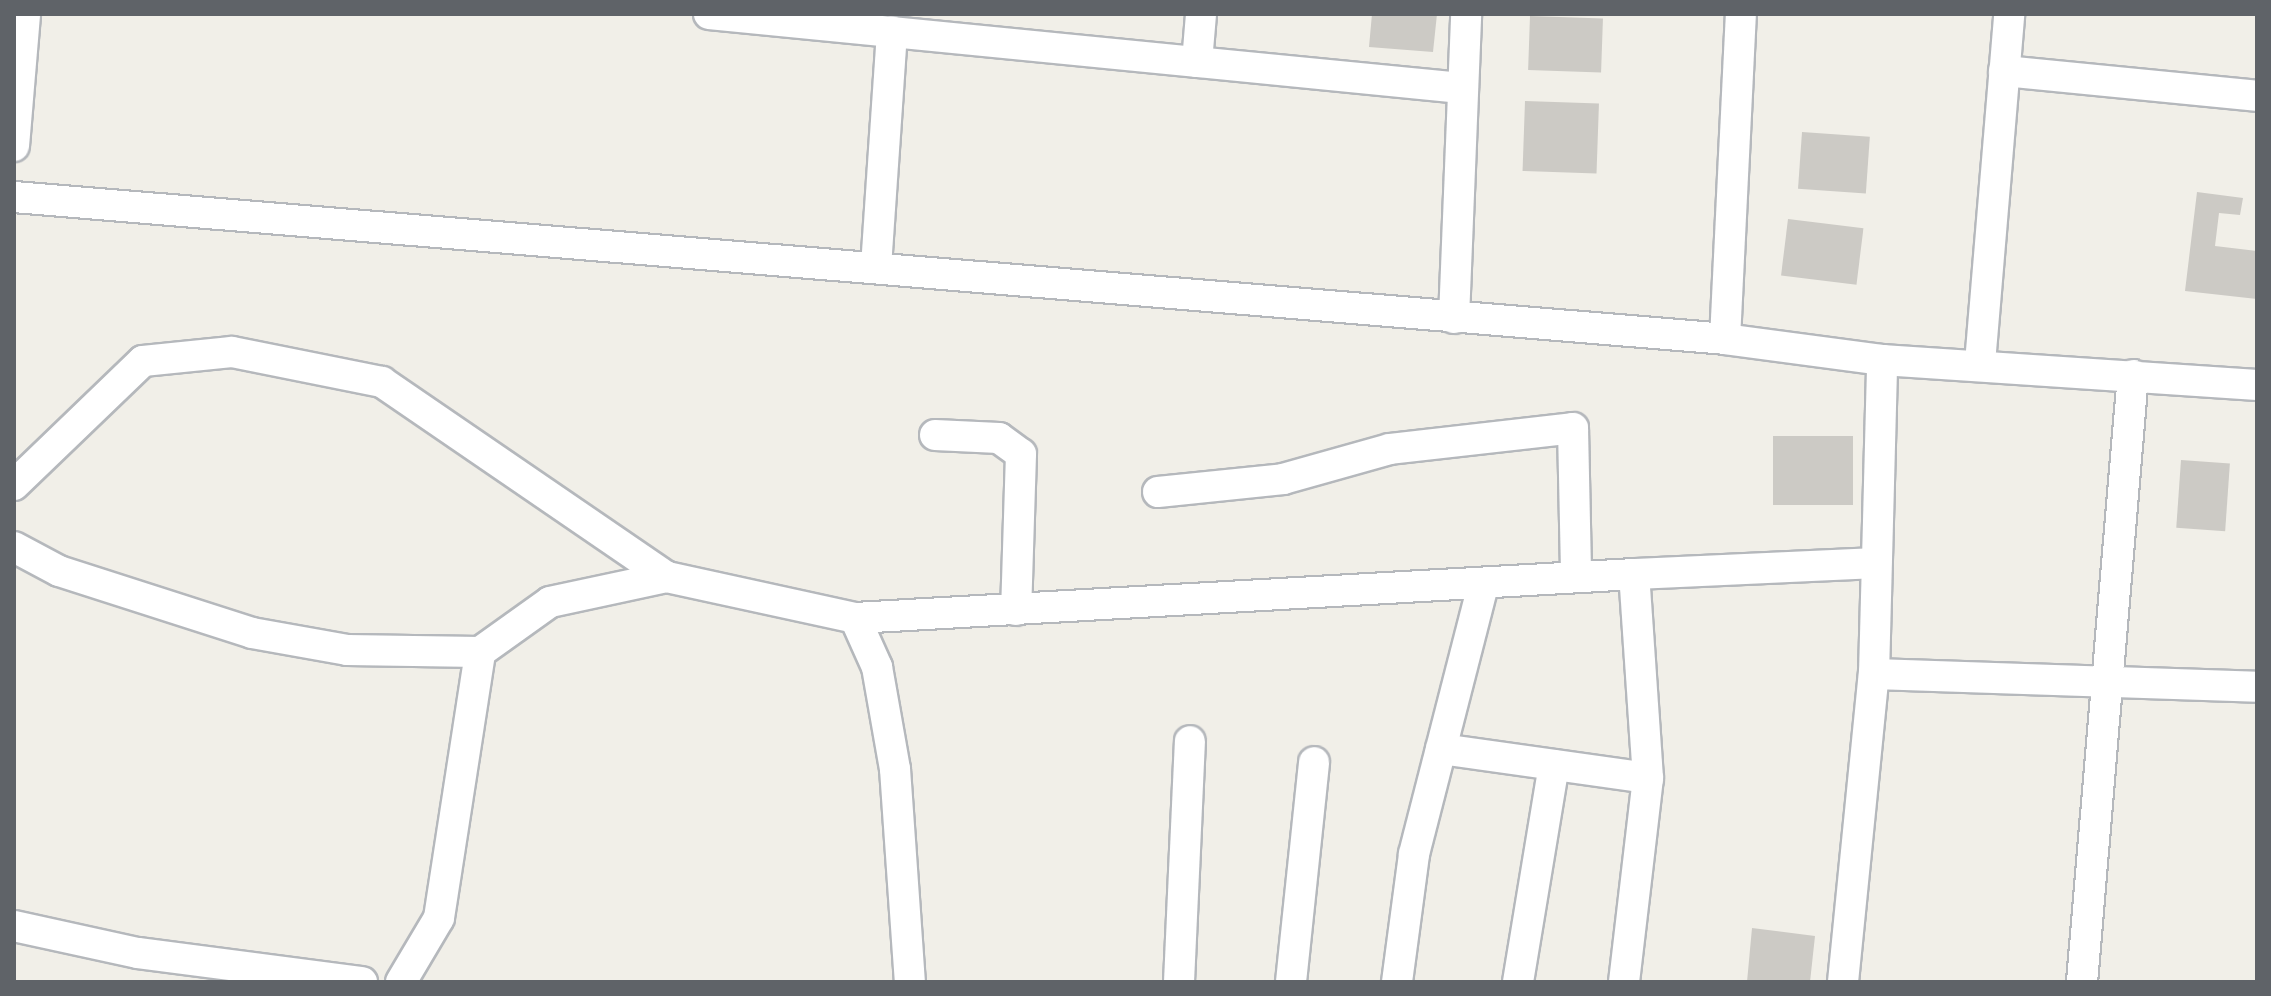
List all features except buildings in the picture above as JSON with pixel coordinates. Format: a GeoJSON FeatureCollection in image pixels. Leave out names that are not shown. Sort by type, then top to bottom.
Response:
{"type":"FeatureCollection","features":[{"type":"Feature","properties":{"kind":"street"},"geometry":{"type":"LineString","coordinates":[[14,146],[25,14]]}},
{"type":"Feature","properties":{"kind":"street"},"geometry":{"type":"LineString","coordinates":[[709,14],[1461,88]]}},
{"type":"Feature","properties":{"kind":"street"},"geometry":{"type":"LineString","coordinates":[[1197,62],[1201,14]]}},
{"type":"Feature","properties":{"kind":"street"},"geometry":{"type":"LineString","coordinates":[[1454,318],[1466,14]]}},
{"type":"Feature","properties":{"kind":"street"},"geometry":{"type":"LineString","coordinates":[[1725,339],[1741,14]]}},
{"type":"Feature","properties":{"kind":"street"},"geometry":{"type":"LineString","coordinates":[[1980,363],[2009,14]]}},
{"type":"Feature","properties":{"kind":"street"},"geometry":{"type":"LineString","coordinates":[[876,267],[892,32]]}},
{"type":"Feature","properties":{"kind":"street"},"geometry":{"type":"LineString","coordinates":[[2004,71],[2257,96]]}},
{"type":"Feature","properties":{"kind":"street"},"geometry":{"type":"LineString","coordinates":[[14,197],[1725,339],[1882,360],[1980,363],[2257,385]]}},
{"type":"Feature","properties":{"kind":"street"},"geometry":{"type":"LineString","coordinates":[[14,485],[143,361],[232,352],[382,382],[667,577],[855,618],[1483,585],[1576,576],[1873,563]]}},
{"type":"Feature","properties":{"kind":"street"},"geometry":{"type":"LineString","coordinates":[[1843,982],[1874,674],[1873,563],[1882,360]]}},
{"type":"Feature","properties":{"kind":"street"},"geometry":{"type":"LineString","coordinates":[[2082,982],[2104,681],[2133,375]]}},
{"type":"Feature","properties":{"kind":"street"},"geometry":{"type":"LineString","coordinates":[[1158,492],[1283,479],[1390,449],[1573,428],[1576,576]]}},
{"type":"Feature","properties":{"kind":"street"},"geometry":{"type":"LineString","coordinates":[[935,435],[999,438],[1021,454],[1016,610]]}},
{"type":"Feature","properties":{"kind":"street"},"geometry":{"type":"LineString","coordinates":[[14,547],[59,571],[252,633],[347,650],[480,652],[550,602],[667,577]]}},
{"type":"Feature","properties":{"kind":"street"},"geometry":{"type":"LineString","coordinates":[[1624,982],[1648,778],[1634,574]]}},
{"type":"Feature","properties":{"kind":"street"},"geometry":{"type":"LineString","coordinates":[[1397,982],[1414,854],[1483,585]]}},
{"type":"Feature","properties":{"kind":"street"},"geometry":{"type":"LineString","coordinates":[[855,618],[877,667],[895,769],[910,982]]}},
{"type":"Feature","properties":{"kind":"street"},"geometry":{"type":"LineString","coordinates":[[401,982],[439,918],[480,652]]}},
{"type":"Feature","properties":{"kind":"street"},"geometry":{"type":"LineString","coordinates":[[1874,674],[2257,687]]}},
{"type":"Feature","properties":{"kind":"street"},"geometry":{"type":"LineString","coordinates":[[1179,982],[1190,741]]}},
{"type":"Feature","properties":{"kind":"street"},"geometry":{"type":"LineString","coordinates":[[1441,749],[1648,778]]}},
{"type":"Feature","properties":{"kind":"street"},"geometry":{"type":"LineString","coordinates":[[1291,982],[1314,762]]}},
{"type":"Feature","properties":{"kind":"street"},"geometry":{"type":"LineString","coordinates":[[1518,982],[1554,765]]}},
{"type":"Feature","properties":{"kind":"street"},"geometry":{"type":"LineString","coordinates":[[14,926],[138,953],[362,982]]}}]}
